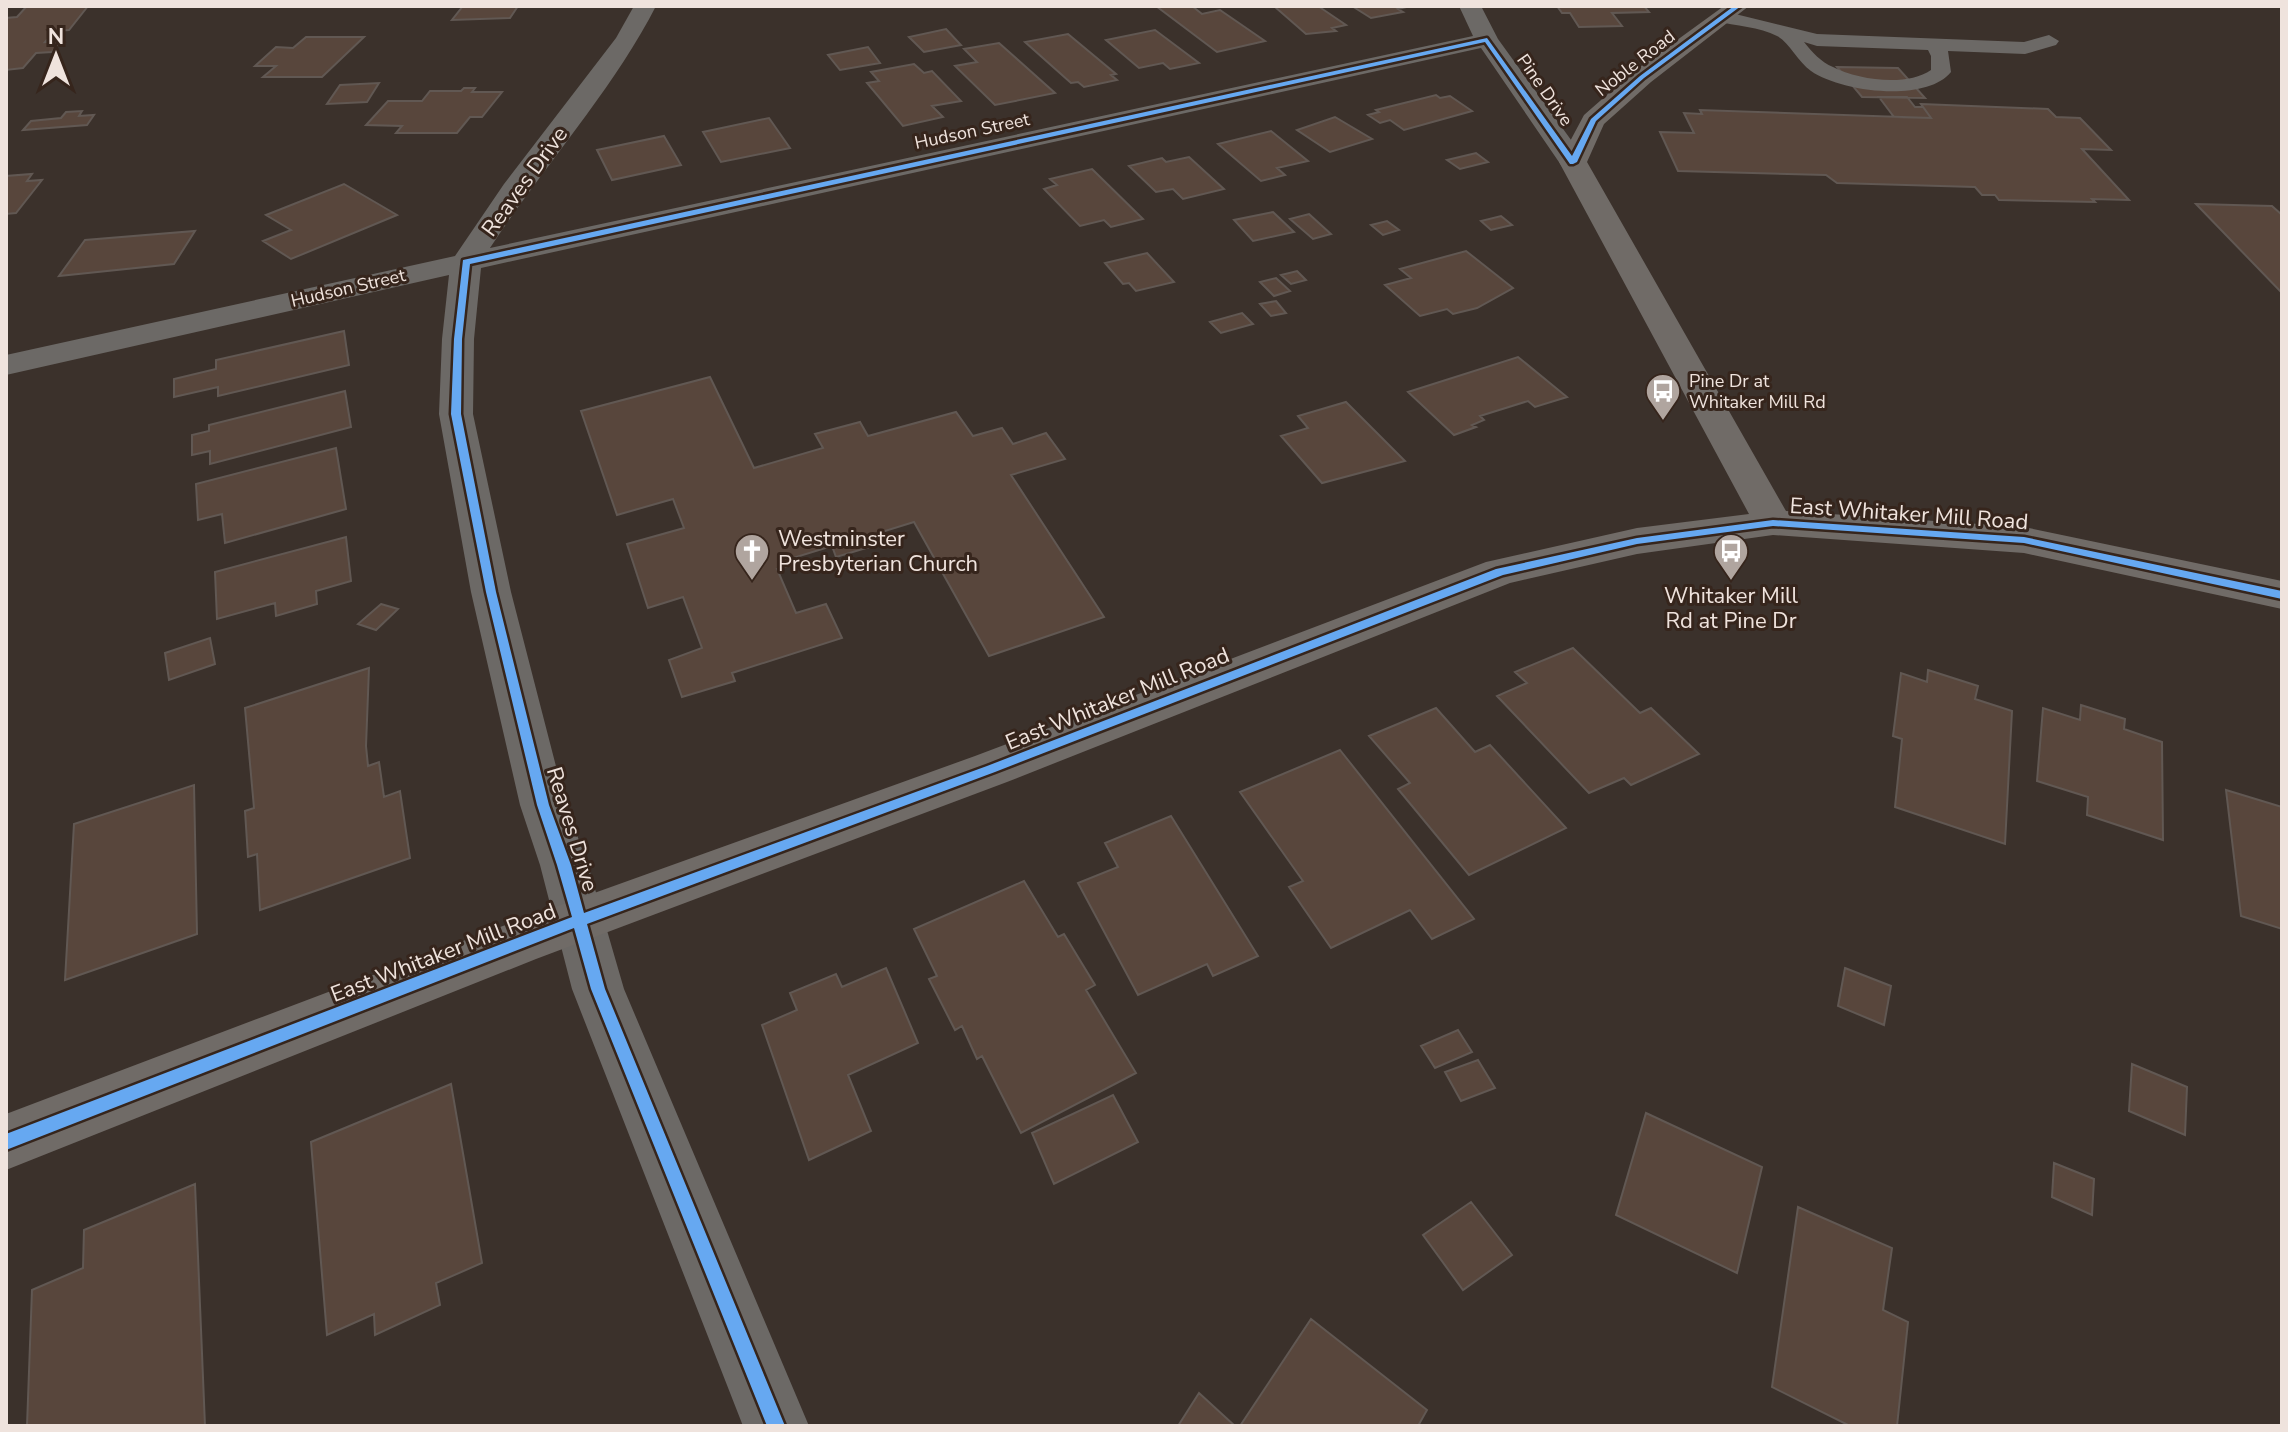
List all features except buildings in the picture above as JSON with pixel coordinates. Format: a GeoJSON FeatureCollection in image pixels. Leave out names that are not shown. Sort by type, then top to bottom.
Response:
{"type":"FeatureCollection","features":[{"type":"Feature","properties":{"kind":"main road","name":"Noble Road"},"geometry":{"type":"LineString","coordinates":[[1573,162],[1593,120],[1642,77],[1730,12]]}},
{"type":"Feature","properties":{"kind":"main road","name":"Pine Drive"},"geometry":{"type":"LineString","coordinates":[[1573,162],[1742,462],[1773,523]]}},
{"type":"Feature","properties":{"kind":"main road","name":"East Whitaker Mill Road"},"geometry":{"type":"LineString","coordinates":[[6,1142],[518,943],[580,923],[991,769],[1500,572],[1637,541],[1773,523],[1859,526],[2024,540],[2282,595]]}},
{"type":"Feature","properties":{"kind":"street","name":"Reaves Drive"},"geometry":{"type":"LineString","coordinates":[[645,6],[627,40],[514,190],[466,262],[458,339],[456,414],[491,592],[543,805],[598,989],[776,1426]]}},
{"type":"Feature","properties":{"kind":"street","name":"Pine Drive"},"geometry":{"type":"LineString","coordinates":[[1470,6],[1487,40],[1573,162]]}},
{"type":"Feature","properties":{"kind":"street","name":"Hudson Street"},"geometry":{"type":"LineString","coordinates":[[6,365],[912,163],[1487,40]]}},
{"type":"Feature","properties":{"kind":"lane"},"geometry":{"type":"LineString","coordinates":[[1730,12],[1786,33],[1817,40],[2025,48],[2049,41]]}},
{"type":"Feature","properties":{"kind":"lane"},"geometry":{"type":"LineString","coordinates":[[1786,33],[1803,54],[1826,72],[1857,81],[1895,85],[1924,83],[1941,72],[1941,56],[1935,46]]}},
{"type":"Feature","properties":{"kind":"cycle path"},"geometry":{"type":"LineString","coordinates":[[1573,162],[1593,120],[1642,77],[1738,6]]}},
{"type":"Feature","properties":{"kind":"cycle path"},"geometry":{"type":"LineString","coordinates":[[776,1426],[598,989],[564,865],[543,805],[491,592],[456,414],[458,339],[466,262],[1487,40],[1573,162]]}},
{"type":"Feature","properties":{"kind":"cycle path"},"geometry":{"type":"LineString","coordinates":[[6,1142],[518,943],[991,769],[1500,572],[1637,541],[1773,523],[2024,540],[2282,595]]}},
{"type":"Feature","properties":{"kind":"place","name":"Pine Dr at Whitaker Mill Rd"},"geometry":{"type":"Point","coordinates":[1663,422]}},
{"type":"Feature","properties":{"kind":"place","name":"Westminster Presbyterian Church"},"geometry":{"type":"Point","coordinates":[752,582]}},
{"type":"Feature","properties":{"kind":"place","name":"Whitaker Mill Rd at Pine Dr"},"geometry":{"type":"Point","coordinates":[1731,582]}}]}
